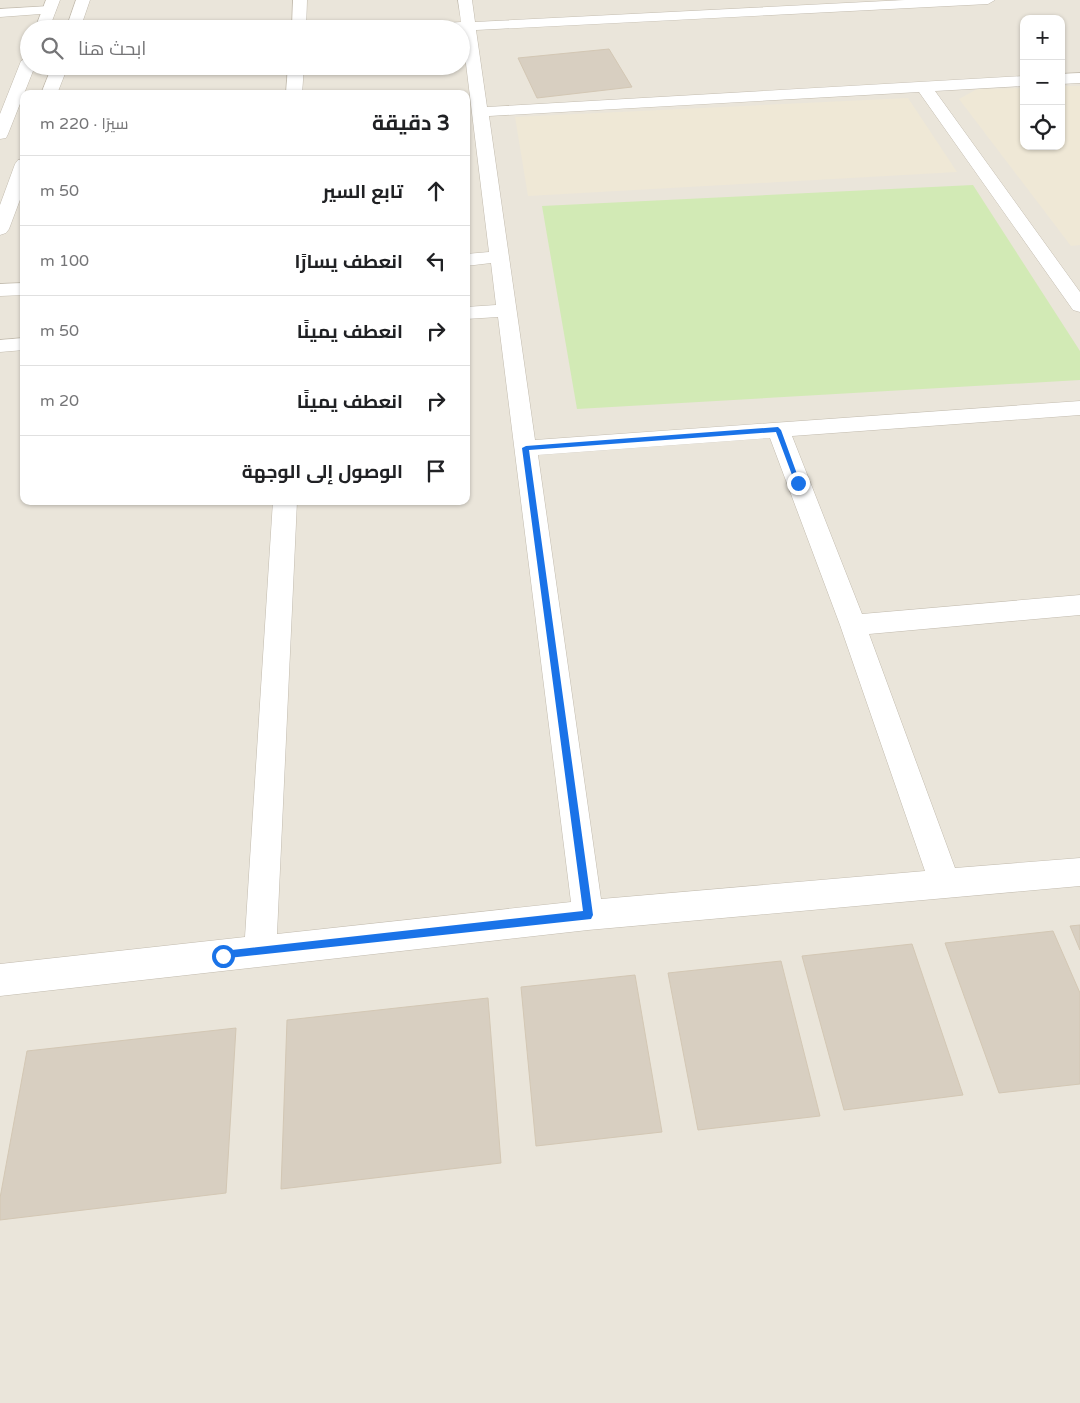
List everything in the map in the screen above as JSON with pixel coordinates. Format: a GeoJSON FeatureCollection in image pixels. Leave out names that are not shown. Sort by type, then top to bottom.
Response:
{"type":"FeatureCollection","features":[{"type":"Feature","properties":{"kind":"street"},"geometry":{"type":"LineString","coordinates":[[77,20],[83,0]]}},
{"type":"Feature","properties":{"kind":"street"},"geometry":{"type":"LineString","coordinates":[[299,20],[300,0]]}},
{"type":"Feature","properties":{"kind":"street"},"geometry":{"type":"LineString","coordinates":[[465,0],[469,20]]}},
{"type":"Feature","properties":{"kind":"street"},"geometry":{"type":"LineString","coordinates":[[627,17],[640,7],[654,4],[724,0]]}},
{"type":"Feature","properties":{"kind":"street"},"geometry":{"type":"LineString","coordinates":[[588,915],[506,310],[470,26],[988,0]]}},
{"type":"Feature","properties":{"kind":"street"},"geometry":{"type":"LineString","coordinates":[[0,13],[51,5],[45,20]]}},
{"type":"Feature","properties":{"kind":"street"},"geometry":{"type":"LineString","coordinates":[[0,134],[24,75]]}},
{"type":"Feature","properties":{"kind":"street"},"geometry":{"type":"LineString","coordinates":[[51,90],[57,75]]}},
{"type":"Feature","properties":{"kind":"street"},"geometry":{"type":"LineString","coordinates":[[294,90],[295,75]]}},
{"type":"Feature","properties":{"kind":"street"},"geometry":{"type":"LineString","coordinates":[[1065,79],[1080,78]]}},
{"type":"Feature","properties":{"kind":"street"},"geometry":{"type":"LineString","coordinates":[[480,112],[1020,81]]}},
{"type":"Feature","properties":{"kind":"street"},"geometry":{"type":"LineString","coordinates":[[924,87],[1080,306]]}},
{"type":"Feature","properties":{"kind":"street"},"geometry":{"type":"LineString","coordinates":[[0,229],[20,175]]}},
{"type":"Feature","properties":{"kind":"street"},"geometry":{"type":"LineString","coordinates":[[470,260],[500,258]]}},
{"type":"Feature","properties":{"kind":"street"},"geometry":{"type":"LineString","coordinates":[[0,290],[20,289]]}},
{"type":"Feature","properties":{"kind":"street"},"geometry":{"type":"LineString","coordinates":[[470,313],[506,310]]}},
{"type":"Feature","properties":{"kind":"street"},"geometry":{"type":"LineString","coordinates":[[0,346],[20,344]]}},
{"type":"Feature","properties":{"kind":"street"},"geometry":{"type":"LineString","coordinates":[[526,448],[1080,408]]}},
{"type":"Feature","properties":{"kind":"street"},"geometry":{"type":"LineString","coordinates":[[778,430],[853,625],[945,884]]}},
{"type":"Feature","properties":{"kind":"street"},"geometry":{"type":"LineString","coordinates":[[260,952],[284,505]]}},
{"type":"Feature","properties":{"kind":"street"},"geometry":{"type":"LineString","coordinates":[[853,625],[1080,605]]}},
{"type":"Feature","properties":{"kind":"street"},"geometry":{"type":"LineString","coordinates":[[0,980],[588,915],[1080,872]]}},
{"type":"Feature","properties":{"kind":"shaded area"},"geometry":{"type":"Polygon","coordinates":[[[0,0],[1080,0],[1080,1403],[0,1403],[0,0]]]}},
{"type":"Feature","properties":{"kind":"shaded area"},"geometry":{"type":"Polygon","coordinates":[[[1065,86],[1080,86],[1080,245],[1071,246],[959,99],[977,89],[1020,88],[1020,150],[1065,150],[1065,86]]]}},
{"type":"Feature","properties":{"kind":"shaded area"},"geometry":{"type":"Polygon","coordinates":[[[908,98],[957,172],[528,196],[515,117],[908,98]]]}},
{"type":"Feature","properties":{"kind":"green space"},"geometry":{"type":"Polygon","coordinates":[[[973,185],[1080,351],[1080,380],[577,409],[542,206],[973,185]]]}},
{"type":"Feature","properties":{"kind":"building"},"geometry":{"type":"Polygon","coordinates":[[[609,49],[632,87],[537,98],[518,58],[609,49]]]}},
{"type":"Feature","properties":{"kind":"building"},"geometry":{"type":"Polygon","coordinates":[[[1080,925],[1080,950],[1070,926],[1080,925]]]}},
{"type":"Feature","properties":{"kind":"building"},"geometry":{"type":"Polygon","coordinates":[[[1053,931],[1080,993],[1080,1084],[999,1093],[945,943],[1053,931]]]}},
{"type":"Feature","properties":{"kind":"building"},"geometry":{"type":"Polygon","coordinates":[[[912,944],[963,1095],[844,1110],[802,956],[912,944]]]}},
{"type":"Feature","properties":{"kind":"building"},"geometry":{"type":"Polygon","coordinates":[[[781,961],[820,1116],[698,1130],[668,973],[781,961]]]}},
{"type":"Feature","properties":{"kind":"building"},"geometry":{"type":"Polygon","coordinates":[[[635,975],[662,1132],[536,1146],[521,987],[635,975]]]}},
{"type":"Feature","properties":{"kind":"building"},"geometry":{"type":"Polygon","coordinates":[[[488,998],[501,1163],[281,1189],[287,1020],[488,998]]]}},
{"type":"Feature","properties":{"kind":"building"},"geometry":{"type":"Polygon","coordinates":[[[236,1028],[226,1193],[0,1220],[0,1198],[27,1051],[236,1028]]]}},
{"type":"Feature","properties":{"kind":"route"},"geometry":{"type":"LineString","coordinates":[[223,956],[588,915],[526,448],[778,430],[798,483]]}}]}
